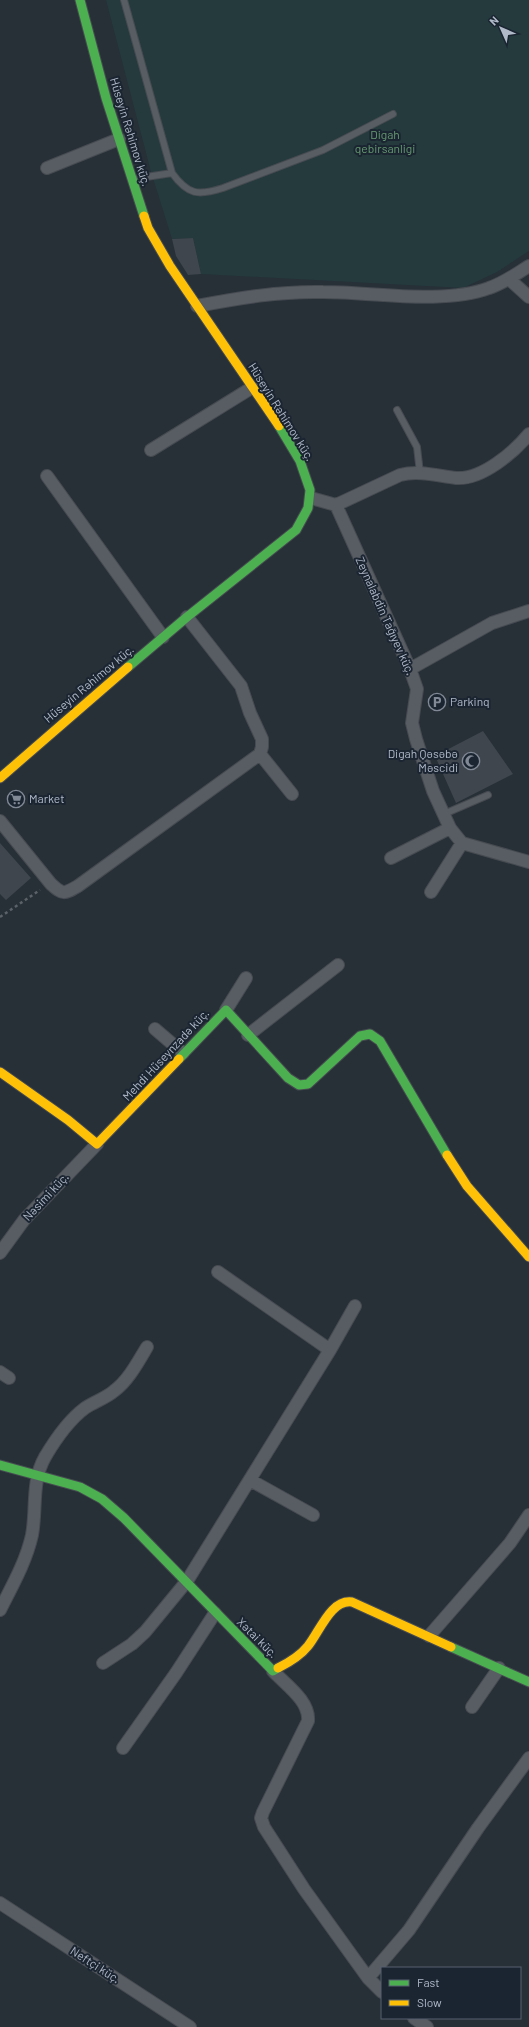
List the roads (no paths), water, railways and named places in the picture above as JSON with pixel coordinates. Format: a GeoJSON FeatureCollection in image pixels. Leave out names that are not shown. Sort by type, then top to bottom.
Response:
{"type":"FeatureCollection","features":[{"type":"Feature","properties":{"kind":"street","name":"Hüseyin Rəhimov küç."},"geometry":{"type":"LineString","coordinates":[[1,774],[187,617],[296,530],[308,514],[311,498],[305,471],[294,449],[158,248],[148,228],[131,180],[80,0]]}},
{"type":"Feature","properties":{"kind":"street"},"geometry":{"type":"LineString","coordinates":[[47,168],[119,139]]}},
{"type":"Feature","properties":{"kind":"street"},"geometry":{"type":"LineString","coordinates":[[197,306],[259,294],[284,292],[441,296],[467,294],[489,288],[509,279],[529,266]]}},
{"type":"Feature","properties":{"kind":"street"},"geometry":{"type":"LineString","coordinates":[[509,279],[529,297]]}},
{"type":"Feature","properties":{"kind":"street"},"geometry":{"type":"LineString","coordinates":[[151,450],[252,387]]}},
{"type":"Feature","properties":{"kind":"street"},"geometry":{"type":"LineString","coordinates":[[311,498],[336,505],[400,475],[420,473],[459,478],[472,475],[507,457],[529,434]]}},
{"type":"Feature","properties":{"kind":"street"},"geometry":{"type":"LineString","coordinates":[[47,476],[163,637]]}},
{"type":"Feature","properties":{"kind":"street","name":"Zeynalabdin Tağıyev küç."},"geometry":{"type":"LineString","coordinates":[[336,505],[410,669],[416,690],[412,711],[413,728],[433,791],[450,828],[462,843]]}},
{"type":"Feature","properties":{"kind":"street"},"geometry":{"type":"LineString","coordinates":[[410,669],[492,623],[529,611]]}},
{"type":"Feature","properties":{"kind":"street"},"geometry":{"type":"LineString","coordinates":[[0,821],[51,884],[59,892],[66,893],[78,886],[260,754],[262,739],[250,713],[241,686],[187,617]]}},
{"type":"Feature","properties":{"kind":"street"},"geometry":{"type":"LineString","coordinates":[[260,754],[292,794]]}},
{"type":"Feature","properties":{"kind":"street"},"geometry":{"type":"LineString","coordinates":[[391,858],[450,828]]}},
{"type":"Feature","properties":{"kind":"street"},"geometry":{"type":"LineString","coordinates":[[431,892],[462,843],[529,862]]}},
{"type":"Feature","properties":{"kind":"street"},"geometry":{"type":"LineString","coordinates":[[248,1035],[338,965]]}},
{"type":"Feature","properties":{"kind":"street"},"geometry":{"type":"LineString","coordinates":[[226,1010],[246,978]]}},
{"type":"Feature","properties":{"kind":"street","name":"Mehdi Hüseynzadə küç."},"geometry":{"type":"LineString","coordinates":[[97,1144],[226,1010],[288,1078],[299,1085],[308,1084],[360,1036],[370,1034],[380,1041],[448,1157],[467,1186],[529,1257]]}},
{"type":"Feature","properties":{"kind":"street"},"geometry":{"type":"LineString","coordinates":[[155,1029],[183,1053]]}},
{"type":"Feature","properties":{"kind":"street"},"geometry":{"type":"LineString","coordinates":[[0,1072],[68,1120],[97,1144]]}},
{"type":"Feature","properties":{"kind":"street","name":"Nəsimi küç."},"geometry":{"type":"LineString","coordinates":[[0,1253],[24,1220],[97,1144]]}},
{"type":"Feature","properties":{"kind":"street"},"geometry":{"type":"LineString","coordinates":[[218,1272],[330,1350]]}},
{"type":"Feature","properties":{"kind":"street"},"geometry":{"type":"LineString","coordinates":[[103,1663],[132,1644],[145,1632],[187,1581],[330,1350],[355,1306]]}},
{"type":"Feature","properties":{"kind":"street"},"geometry":{"type":"LineString","coordinates":[[0,1610],[22,1567],[28,1549],[32,1533],[34,1494],[38,1475],[45,1457],[70,1422],[85,1408],[115,1391],[132,1370],[147,1347]]}},
{"type":"Feature","properties":{"kind":"street","name":"Xətai küç."},"geometry":{"type":"LineString","coordinates":[[0,1465],[80,1487],[102,1499],[124,1518],[187,1581],[215,1613],[273,1671],[295,1659],[308,1646],[336,1606],[344,1601],[352,1602],[529,1682]]}},
{"type":"Feature","properties":{"kind":"street"},"geometry":{"type":"LineString","coordinates":[[250,1480],[313,1515]]}},
{"type":"Feature","properties":{"kind":"street"},"geometry":{"type":"LineString","coordinates":[[429,1636],[527,1523]]}},
{"type":"Feature","properties":{"kind":"street"},"geometry":{"type":"LineString","coordinates":[[123,1748],[176,1673],[215,1613]]}},
{"type":"Feature","properties":{"kind":"street"},"geometry":{"type":"LineString","coordinates":[[472,1707],[500,1668]]}},
{"type":"Feature","properties":{"kind":"street"},"geometry":{"type":"LineString","coordinates":[[273,1671],[306,1705],[309,1712],[308,1721],[263,1812],[261,1818],[264,1827],[304,1889],[368,1978],[381,1991]]}},
{"type":"Feature","properties":{"kind":"street"},"geometry":{"type":"LineString","coordinates":[[368,1978],[409,1930],[478,1828],[529,1758]]}},
{"type":"Feature","properties":{"kind":"street","name":"Neftçi küç."},"geometry":{"type":"LineString","coordinates":[[0,1903],[190,2027]]}},
{"type":"Feature","properties":{"kind":"street"},"geometry":{"type":"LineString","coordinates":[[415,2019],[427,2027]]}},
{"type":"Feature","properties":{"kind":"lane"},"geometry":{"type":"LineString","coordinates":[[124,0],[172,173],[187,189],[197,193],[207,193],[323,150],[393,114]]}},
{"type":"Feature","properties":{"kind":"lane"},"geometry":{"type":"LineString","coordinates":[[131,180],[172,173]]}},
{"type":"Feature","properties":{"kind":"lane"},"geometry":{"type":"LineString","coordinates":[[397,410],[417,447],[420,473]]}},
{"type":"Feature","properties":{"kind":"lane"},"geometry":{"type":"LineString","coordinates":[[444,814],[488,795]]}},
{"type":"Feature","properties":{"kind":"place","name":"Parkinq"},"geometry":{"type":"Point","coordinates":[437,702]}},
{"type":"Feature","properties":{"kind":"place","name":"Digah Qəsəbə Məscidi"},"geometry":{"type":"Point","coordinates":[471,761]}},
{"type":"Feature","properties":{"kind":"place","name":"Market"},"geometry":{"type":"Point","coordinates":[16,799]}},
{"type":"Feature","properties":{"kind":"park label","name":"Digah qebirsanligi"},"geometry":{"type":"Point","coordinates":[385,142]}}]}
